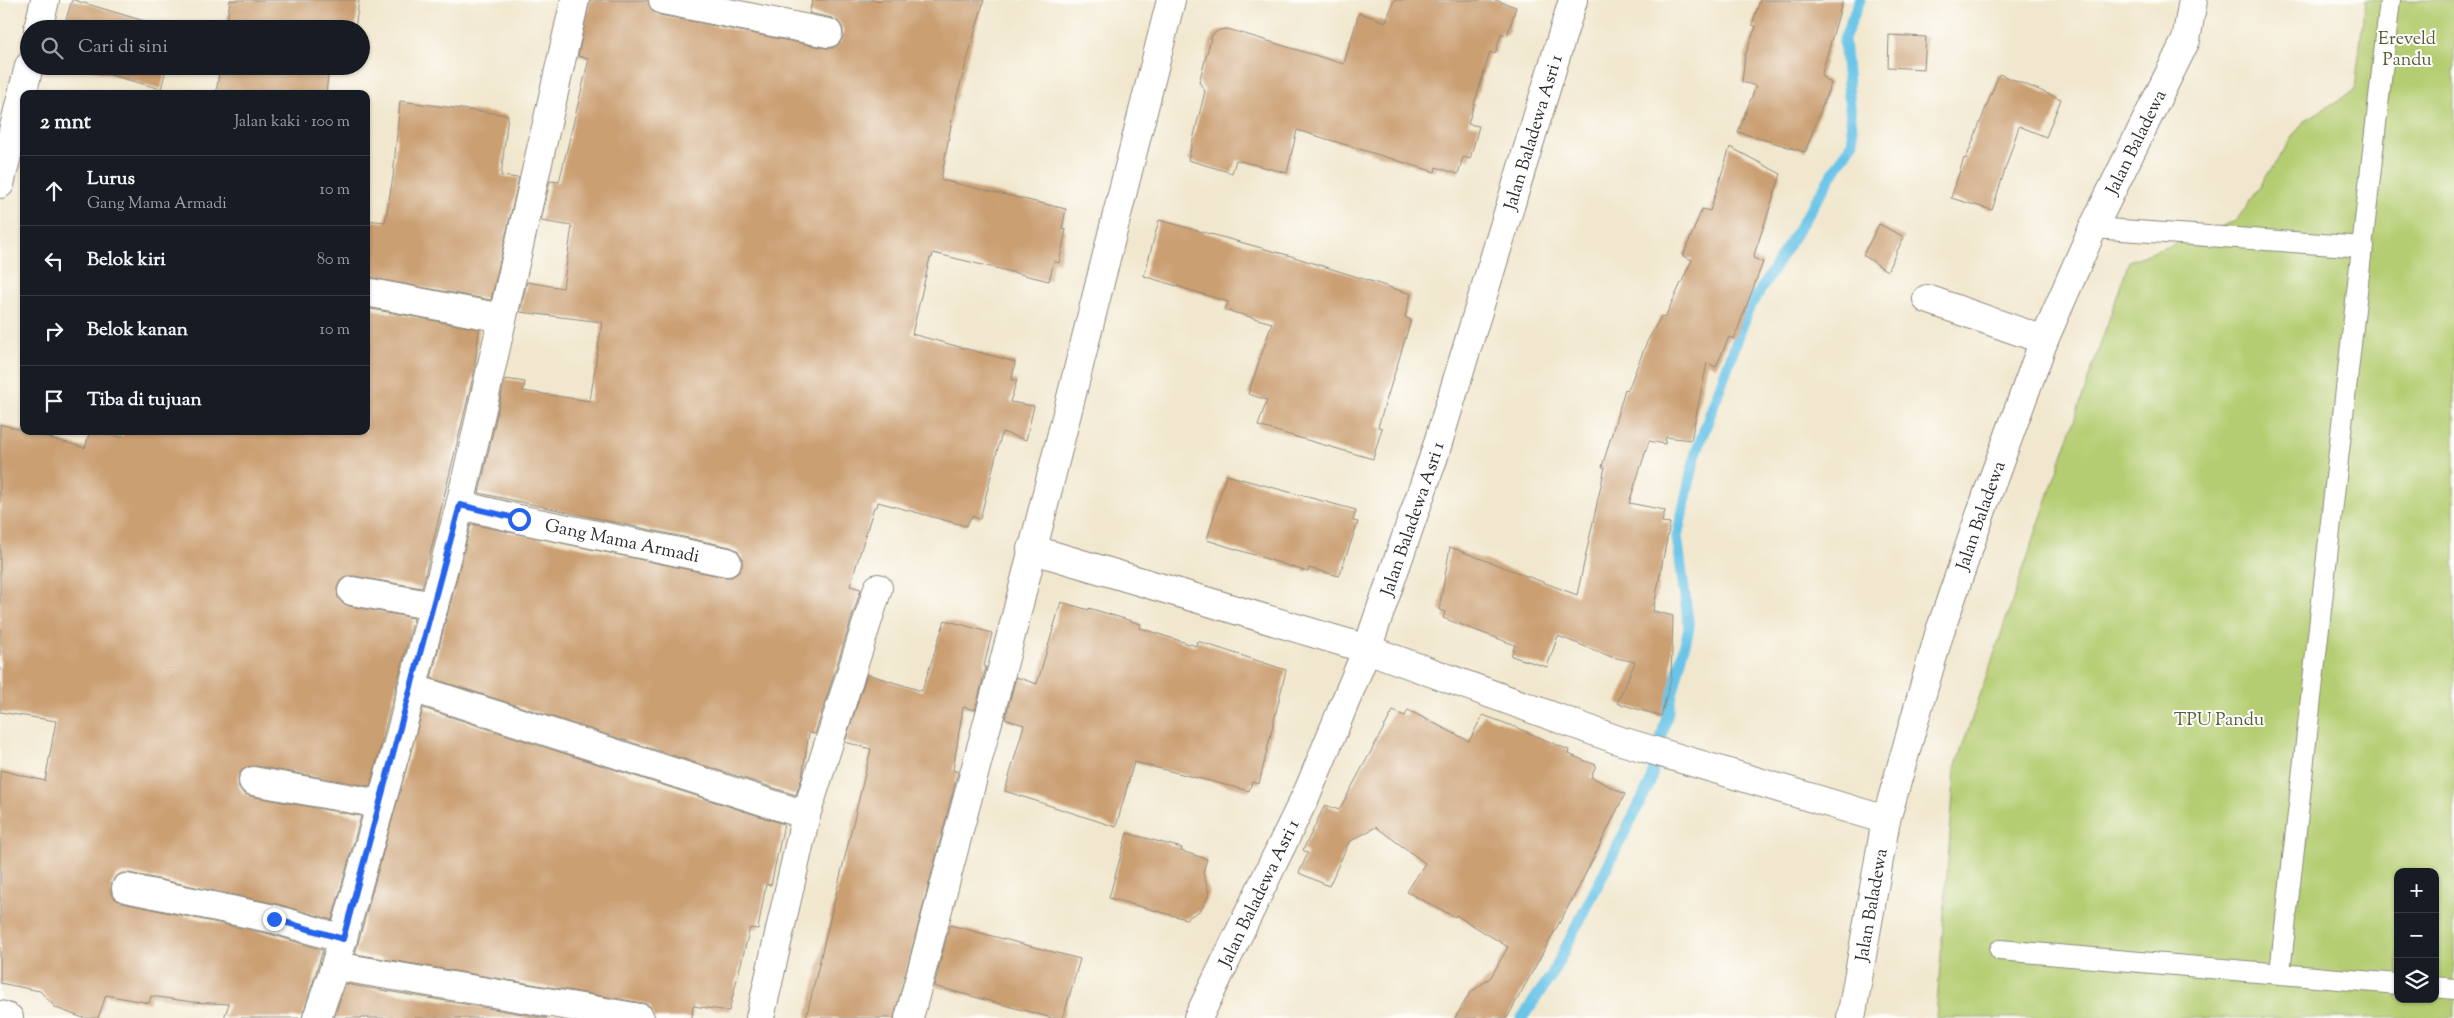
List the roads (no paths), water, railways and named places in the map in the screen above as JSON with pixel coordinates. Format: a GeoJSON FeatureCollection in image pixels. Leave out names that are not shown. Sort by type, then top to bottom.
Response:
{"type":"FeatureCollection","features":[{"type":"Feature","properties":{"kind":"street"},"geometry":{"type":"LineString","coordinates":[[40,20],[45,0]]}},
{"type":"Feature","properties":{"kind":"street"},"geometry":{"type":"LineString","coordinates":[[318,1018],[343,939],[460,505],[575,0]]}},
{"type":"Feature","properties":{"kind":"street"},"geometry":{"type":"LineString","coordinates":[[663,0],[828,34]]}},
{"type":"Feature","properties":{"kind":"street"},"geometry":{"type":"LineString","coordinates":[[910,1018],[1014,624],[1031,549],[1171,0]]}},
{"type":"Feature","properties":{"kind":"street","name":"Jalan Baladewa Asri 1"},"geometry":{"type":"LineString","coordinates":[[1198,1018],[1309,788],[1367,649],[1433,459],[1573,0]]}},
{"type":"Feature","properties":{"kind":"street","name":"Jalan Baladewa"},"geometry":{"type":"LineString","coordinates":[[1851,1018],[1886,820],[1940,631],[1984,501],[2044,340],[2093,228],[2186,40],[2193,0]]}},
{"type":"Feature","properties":{"kind":"street"},"geometry":{"type":"LineString","coordinates":[[23,90],[27,75]]}},
{"type":"Feature","properties":{"kind":"street"},"geometry":{"type":"LineString","coordinates":[[0,184],[20,103]]}},
{"type":"Feature","properties":{"kind":"street"},"geometry":{"type":"LineString","coordinates":[[370,293],[502,318]]}},
{"type":"Feature","properties":{"kind":"street"},"geometry":{"type":"LineString","coordinates":[[1927,299],[2044,340]]}},
{"type":"Feature","properties":{"kind":"street","name":"Gang Mama Armadi"},"geometry":{"type":"LineString","coordinates":[[460,505],[727,562]]}},
{"type":"Feature","properties":{"kind":"street"},"geometry":{"type":"LineString","coordinates":[[1031,549],[1367,649],[1618,740],[1886,820]]}},
{"type":"Feature","properties":{"kind":"street"},"geometry":{"type":"LineString","coordinates":[[760,1018],[806,815],[878,588]]}},
{"type":"Feature","properties":{"kind":"street"},"geometry":{"type":"LineString","coordinates":[[352,591],[434,606]]}},
{"type":"Feature","properties":{"kind":"street"},"geometry":{"type":"LineString","coordinates":[[412,688],[504,716],[646,765],[806,815]]}},
{"type":"Feature","properties":{"kind":"street"},"geometry":{"type":"LineString","coordinates":[[253,781],[380,804]]}},
{"type":"Feature","properties":{"kind":"street"},"geometry":{"type":"LineString","coordinates":[[126,888],[274,919],[343,939]]}},
{"type":"Feature","properties":{"kind":"street"},"geometry":{"type":"LineString","coordinates":[[335,966],[640,1018]]}},
{"type":"Feature","properties":{"kind":"street"},"geometry":{"type":"LineString","coordinates":[[0,1015],[9,1018]]}},
{"type":"Feature","properties":{"kind":"lane"},"geometry":{"type":"LineString","coordinates":[[2280,972],[2364,247],[2390,0]]}},
{"type":"Feature","properties":{"kind":"lane"},"geometry":{"type":"LineString","coordinates":[[2093,228],[2364,247]]}},
{"type":"Feature","properties":{"kind":"lane"},"geometry":{"type":"LineString","coordinates":[[2000,950],[2280,972],[2394,984]]}},
{"type":"Feature","properties":{"kind":"lane"},"geometry":{"type":"LineString","coordinates":[[2439,987],[2454,989]]}},
{"type":"Feature","properties":{"kind":"waterway"},"geometry":{"type":"LineString","coordinates":[[1522,1018],[1551,976],[1650,783],[1689,628],[1677,536],[1696,453],[1748,310],[1853,141],[1844,39],[1860,0]]}},
{"type":"Feature","properties":{"kind":"park label","name":"Ereveld Pandu"},"geometry":{"type":"Point","coordinates":[2407,48]}},
{"type":"Feature","properties":{"kind":"park label","name":"TPU Pandu"},"geometry":{"type":"Point","coordinates":[2219,719]}}]}
